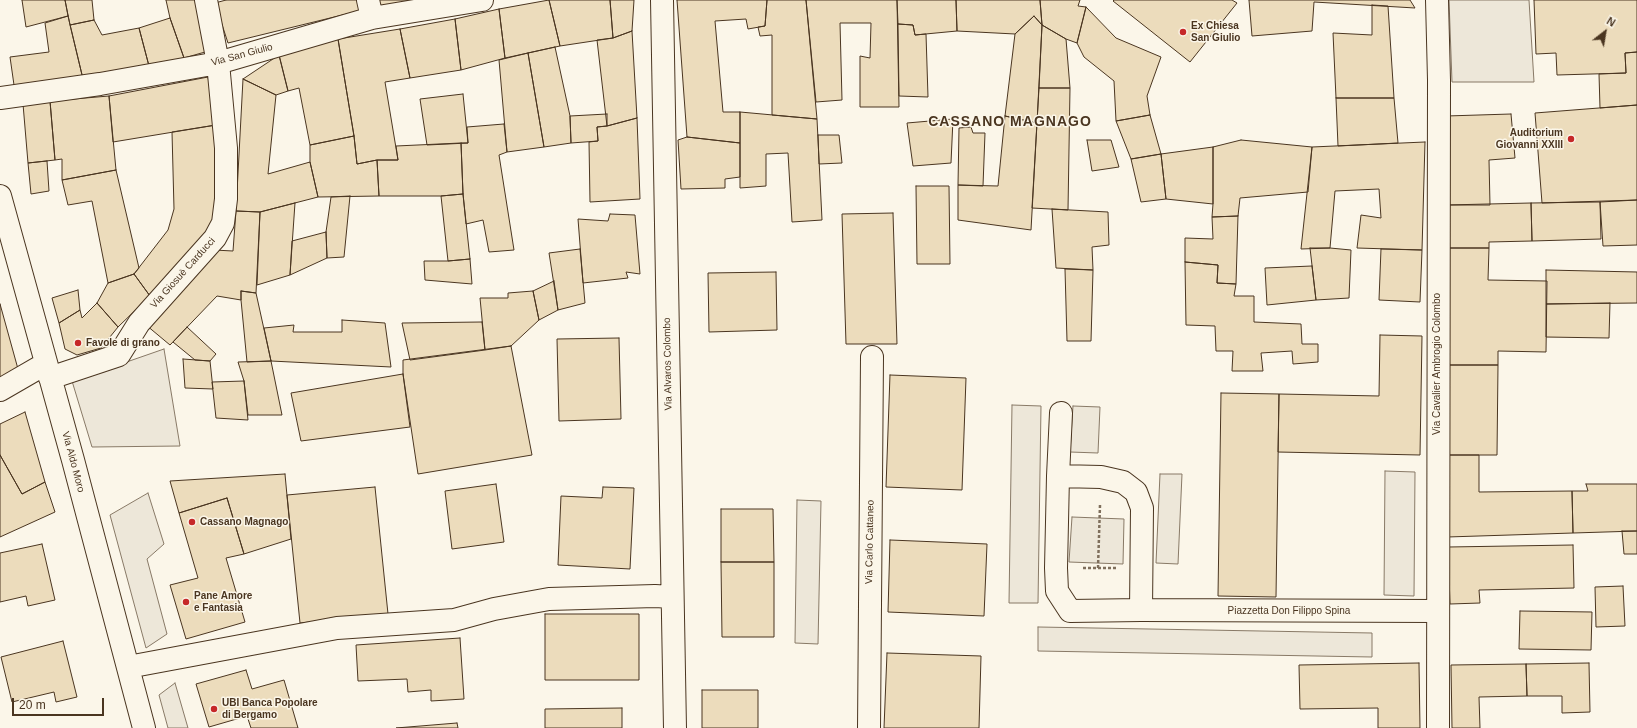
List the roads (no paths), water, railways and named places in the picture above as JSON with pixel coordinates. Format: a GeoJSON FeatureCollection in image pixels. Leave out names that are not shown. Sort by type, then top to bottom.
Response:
{"type":"FeatureCollection","features":[{"type":"Feature","properties":{"kind":"street","name":"Via Giosuè Carducci"},"geometry":{"type":"LineString","coordinates":[[0,390],[48,371],[119,355],[139,323],[215,238],[223,223],[226,199],[226,148],[218,63],[206,0]]}},
{"type":"Feature","properties":{"kind":"street","name":"Via San Giulio"},"geometry":{"type":"LineString","coordinates":[[0,98],[100,84],[218,63],[370,9],[482,0]]}},
{"type":"Feature","properties":{"kind":"street","name":"Via Alvaros Colombo"},"geometry":{"type":"LineString","coordinates":[[662,0],[675,728]]}},
{"type":"Feature","properties":{"kind":"street","name":"Via Cavalier Ambrogio Colombo"},"geometry":{"type":"LineString","coordinates":[[1437,0],[1439,80],[1438,728]]}},
{"type":"Feature","properties":{"kind":"street","name":"Via Aldo Moro"},"geometry":{"type":"LineString","coordinates":[[0,196],[144,728]]}},
{"type":"Feature","properties":{"kind":"street","name":"Via Carlo Cattaneo"},"geometry":{"type":"LineString","coordinates":[[868,728],[872,357]]}},
{"type":"Feature","properties":{"kind":"street","name":"Piazzetta Don Filippo Spina"},"geometry":{"type":"LineString","coordinates":[[1061,413],[1056,568],[1058,591],[1070,611],[1437,611]]}},
{"type":"Feature","properties":{"kind":"street"},"geometry":{"type":"LineString","coordinates":[[1058,476],[1101,477],[1123,482],[1136,492],[1142,508],[1141,610]]}},
{"type":"Feature","properties":{"kind":"street"},"geometry":{"type":"LineString","coordinates":[[128,667],[337,628],[454,620],[494,609],[549,599],[655,596],[672,597]]}},
{"type":"Feature","properties":{"kind":"place","name":"Ex Chiesa San Giulio"},"geometry":{"type":"Point","coordinates":[1183,32]}},
{"type":"Feature","properties":{"kind":"place","name":"Auditorium Giovanni XXIII"},"geometry":{"type":"Point","coordinates":[1571,139]}},
{"type":"Feature","properties":{"kind":"place","name":"Favole di grano"},"geometry":{"type":"Point","coordinates":[78,343]}},
{"type":"Feature","properties":{"kind":"place","name":"Cassano Magnago"},"geometry":{"type":"Point","coordinates":[192,522]}},
{"type":"Feature","properties":{"kind":"place","name":"Pane Amore e Fantasia"},"geometry":{"type":"Point","coordinates":[186,602]}},
{"type":"Feature","properties":{"kind":"place","name":"UBI Banca Popolare di Bergamo"},"geometry":{"type":"Point","coordinates":[214,709]}},
{"type":"Feature","properties":{"kind":"district","name":"CASSANO MAGNAGO"},"geometry":{"type":"Point","coordinates":[1010,122]}}]}
